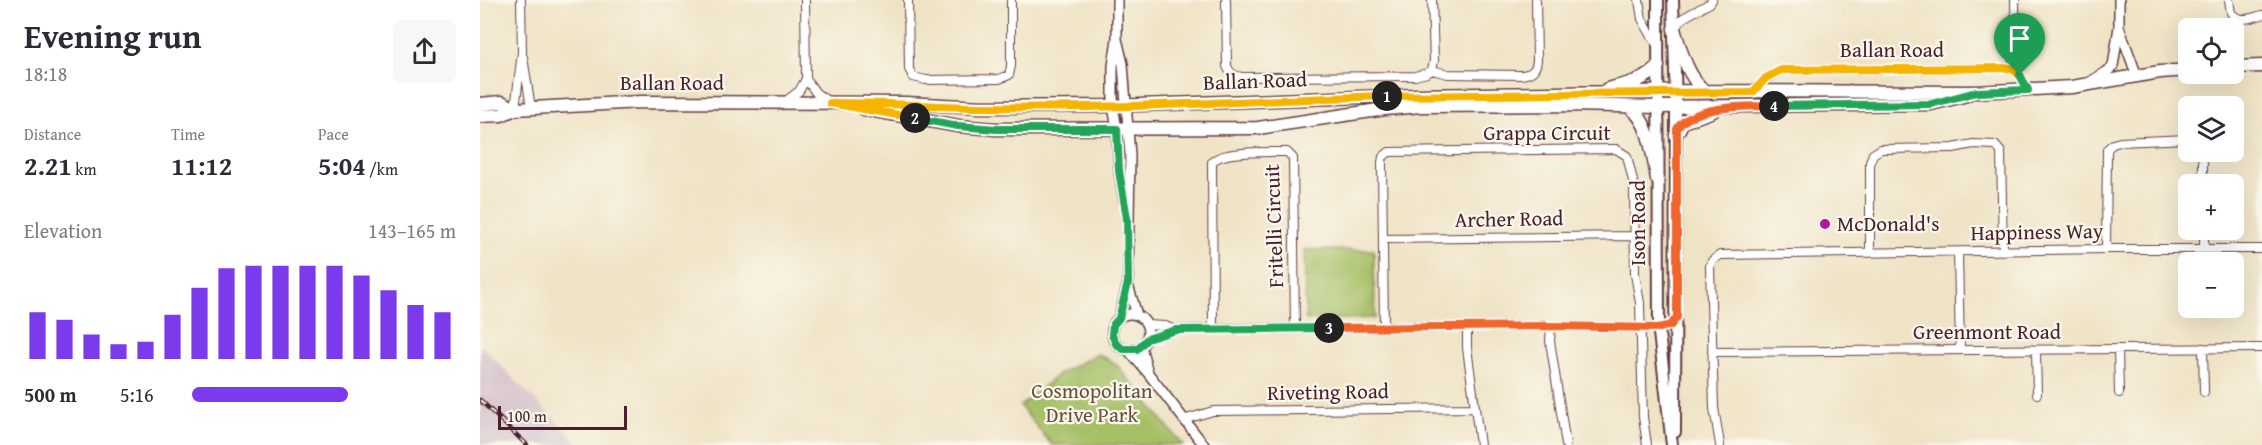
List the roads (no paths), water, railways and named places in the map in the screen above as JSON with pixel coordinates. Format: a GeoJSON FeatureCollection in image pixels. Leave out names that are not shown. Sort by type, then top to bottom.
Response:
{"type":"FeatureCollection","features":[{"type":"Feature","properties":{"kind":"main road","name":"Ison Road"},"geometry":{"type":"LineString","coordinates":[[1658,0],[1659,328],[1674,445]]}},
{"type":"Feature","properties":{"kind":"main road","name":"Ison Road"},"geometry":{"type":"LineString","coordinates":[[1673,0],[1676,92],[1677,317],[1674,445]]}},
{"type":"Feature","properties":{"kind":"main road"},"geometry":{"type":"LineString","coordinates":[[1674,29],[1688,69],[1696,84],[1704,91]]}},
{"type":"Feature","properties":{"kind":"main road"},"geometry":{"type":"LineString","coordinates":[[1588,93],[1644,77],[1651,74],[1658,66]]}},
{"type":"Feature","properties":{"kind":"main road"},"geometry":{"type":"LineString","coordinates":[[2244,67],[2262,66]]}},
{"type":"Feature","properties":{"kind":"main road","name":"Ballan Road"},"geometry":{"type":"LineString","coordinates":[[480,116],[501,115],[514,109],[640,102],[906,103],[981,107],[1119,106],[1416,95],[1704,91],[1976,92],[2083,85],[2178,71]]}},
{"type":"Feature","properties":{"kind":"main road","name":"Ballan Road"},"geometry":{"type":"LineString","coordinates":[[830,103],[958,126],[986,128],[1258,128],[1385,109],[1422,106],[1732,107],[1931,104],[1976,92]]}},
{"type":"Feature","properties":{"kind":"main road","name":"Ballan Road"},"geometry":{"type":"LineString","coordinates":[[480,104],[502,102],[514,109]]}},
{"type":"Feature","properties":{"kind":"main road"},"geometry":{"type":"LineString","coordinates":[[1629,107],[1640,117],[1653,156],[1657,180]]}},
{"type":"Feature","properties":{"kind":"main road"},"geometry":{"type":"LineString","coordinates":[[1676,135],[1680,125],[1688,119],[1732,107]]}},
{"type":"Feature","properties":{"kind":"main road"},"geometry":{"type":"LineString","coordinates":[[1659,328],[1671,325],[1677,317]]}},
{"type":"Feature","properties":{"kind":"street"},"geometry":{"type":"LineString","coordinates":[[521,0],[522,52],[531,108]]}},
{"type":"Feature","properties":{"kind":"street"},"geometry":{"type":"LineString","coordinates":[[783,103],[799,91],[806,79],[805,0]]}},
{"type":"Feature","properties":{"kind":"street"},"geometry":{"type":"LineString","coordinates":[[908,0],[909,69],[913,77],[926,80],[999,79],[1009,75],[1011,0]]}},
{"type":"Feature","properties":{"kind":"street"},"geometry":{"type":"LineString","coordinates":[[1117,0],[1117,39],[1113,66],[1123,129],[1130,155],[1127,218],[1128,283],[1137,315],[1147,325],[1165,326],[1176,330]]}},
{"type":"Feature","properties":{"kind":"street"},"geometry":{"type":"LineString","coordinates":[[1226,0],[1226,58],[1229,71],[1234,76],[1415,76],[1427,74],[1432,70],[1434,61],[1432,0]]}},
{"type":"Feature","properties":{"kind":"street"},"geometry":{"type":"LineString","coordinates":[[1432,70],[1448,74],[1521,75],[1531,72],[1537,60],[1536,0]]}},
{"type":"Feature","properties":{"kind":"street"},"geometry":{"type":"LineString","coordinates":[[1639,0],[1642,19],[1658,47]]}},
{"type":"Feature","properties":{"kind":"street"},"geometry":{"type":"LineString","coordinates":[[1674,29],[1683,18],[1712,0]]}},
{"type":"Feature","properties":{"kind":"street"},"geometry":{"type":"LineString","coordinates":[[2015,0],[2016,53],[2011,68],[2020,75],[2028,90]]}},
{"type":"Feature","properties":{"kind":"street"},"geometry":{"type":"LineString","coordinates":[[2083,85],[2099,77],[2113,66],[2119,27],[2119,0]]}},
{"type":"Feature","properties":{"kind":"street"},"geometry":{"type":"LineString","coordinates":[[2229,0],[2229,10],[2234,17],[2246,20],[2262,15]]}},
{"type":"Feature","properties":{"kind":"street"},"geometry":{"type":"LineString","coordinates":[[2119,27],[2137,76]]}},
{"type":"Feature","properties":{"kind":"street"},"geometry":{"type":"LineString","coordinates":[[514,109],[522,52]]}},
{"type":"Feature","properties":{"kind":"street","name":"Ballan Road"},"geometry":{"type":"LineString","coordinates":[[1753,92],[1766,78],[1781,70],[2011,68]]}},
{"type":"Feature","properties":{"kind":"street"},"geometry":{"type":"LineString","coordinates":[[806,79],[816,93],[830,103]]}},
{"type":"Feature","properties":{"kind":"street"},"geometry":{"type":"LineString","coordinates":[[1123,129],[1119,171],[1127,218]]}},
{"type":"Feature","properties":{"kind":"street"},"geometry":{"type":"LineString","coordinates":[[2106,249],[2107,149],[2120,142],[2178,139]]}},
{"type":"Feature","properties":{"kind":"street"},"geometry":{"type":"LineString","coordinates":[[1870,252],[1870,162],[1873,154],[1881,149],[1953,148],[1973,144],[1995,145],[2001,152],[2003,251]]}},
{"type":"Feature","properties":{"kind":"street","name":"Grappa Circuit"},"geometry":{"type":"LineString","coordinates":[[1384,328],[1382,162],[1383,157],[1389,152],[1616,149],[1627,156],[1634,185],[1635,274],[1639,296],[1643,417],[1647,445]]}},
{"type":"Feature","properties":{"kind":"street","name":"Fritelli Circuit"},"geometry":{"type":"LineString","coordinates":[[1213,329],[1212,162],[1220,156],[1272,152],[1287,153],[1293,158],[1295,328]]}},
{"type":"Feature","properties":{"kind":"street","name":"Archer Road"},"geometry":{"type":"LineString","coordinates":[[1383,239],[1635,236]]}},
{"type":"Feature","properties":{"kind":"street"},"geometry":{"type":"LineString","coordinates":[[2204,240],[2204,249]]}},
{"type":"Feature","properties":{"kind":"street","name":"Happiness Way"},"geometry":{"type":"LineString","coordinates":[[1720,445],[1714,408],[1712,352],[1710,266],[1715,258],[1728,254],[2262,249]]}},
{"type":"Feature","properties":{"kind":"street"},"geometry":{"type":"LineString","coordinates":[[1958,252],[1960,350]]}},
{"type":"Feature","properties":{"kind":"street"},"geometry":{"type":"LineString","coordinates":[[1119,318],[1128,283]]}},
{"type":"Feature","properties":{"kind":"street"},"geometry":{"type":"LineString","coordinates":[[1137,315],[1128,314],[1119,318],[1113,325],[1112,335],[1116,344],[1128,350],[1204,445]]}},
{"type":"Feature","properties":{"kind":"street"},"geometry":{"type":"LineString","coordinates":[[1147,325],[1144,343],[1148,373]]}},
{"type":"Feature","properties":{"kind":"street"},"geometry":{"type":"LineString","coordinates":[[1128,350],[1176,330],[1551,326],[1659,328]]}},
{"type":"Feature","properties":{"kind":"street"},"geometry":{"type":"LineString","coordinates":[[1551,326],[1550,341],[1566,445]]}},
{"type":"Feature","properties":{"kind":"street"},"geometry":{"type":"LineString","coordinates":[[1467,327],[1467,348],[1480,445]]}},
{"type":"Feature","properties":{"kind":"street"},"geometry":{"type":"LineString","coordinates":[[2204,348],[2204,392]]}},
{"type":"Feature","properties":{"kind":"street","name":"Greenmont Road"},"geometry":{"type":"LineString","coordinates":[[1712,352],[2262,348]]}},
{"type":"Feature","properties":{"kind":"street"},"geometry":{"type":"LineString","coordinates":[[2118,349],[2119,393]]}},
{"type":"Feature","properties":{"kind":"street"},"geometry":{"type":"LineString","coordinates":[[2036,350],[2037,394]]}},
{"type":"Feature","properties":{"kind":"street","name":"Riveting Road"},"geometry":{"type":"LineString","coordinates":[[1183,420],[1213,411],[1475,408]]}},
{"type":"Feature","properties":{"kind":"railway"},"geometry":{"type":"LineString","coordinates":[[480,400],[527,445]]}},
{"type":"Feature","properties":{"kind":"place","name":"McDonald's"},"geometry":{"type":"Point","coordinates":[1825,224]}},
{"type":"Feature","properties":{"kind":"park label","name":"Cosmopolitan Drive Park"},"geometry":{"type":"Point","coordinates":[1092,403]}}]}
